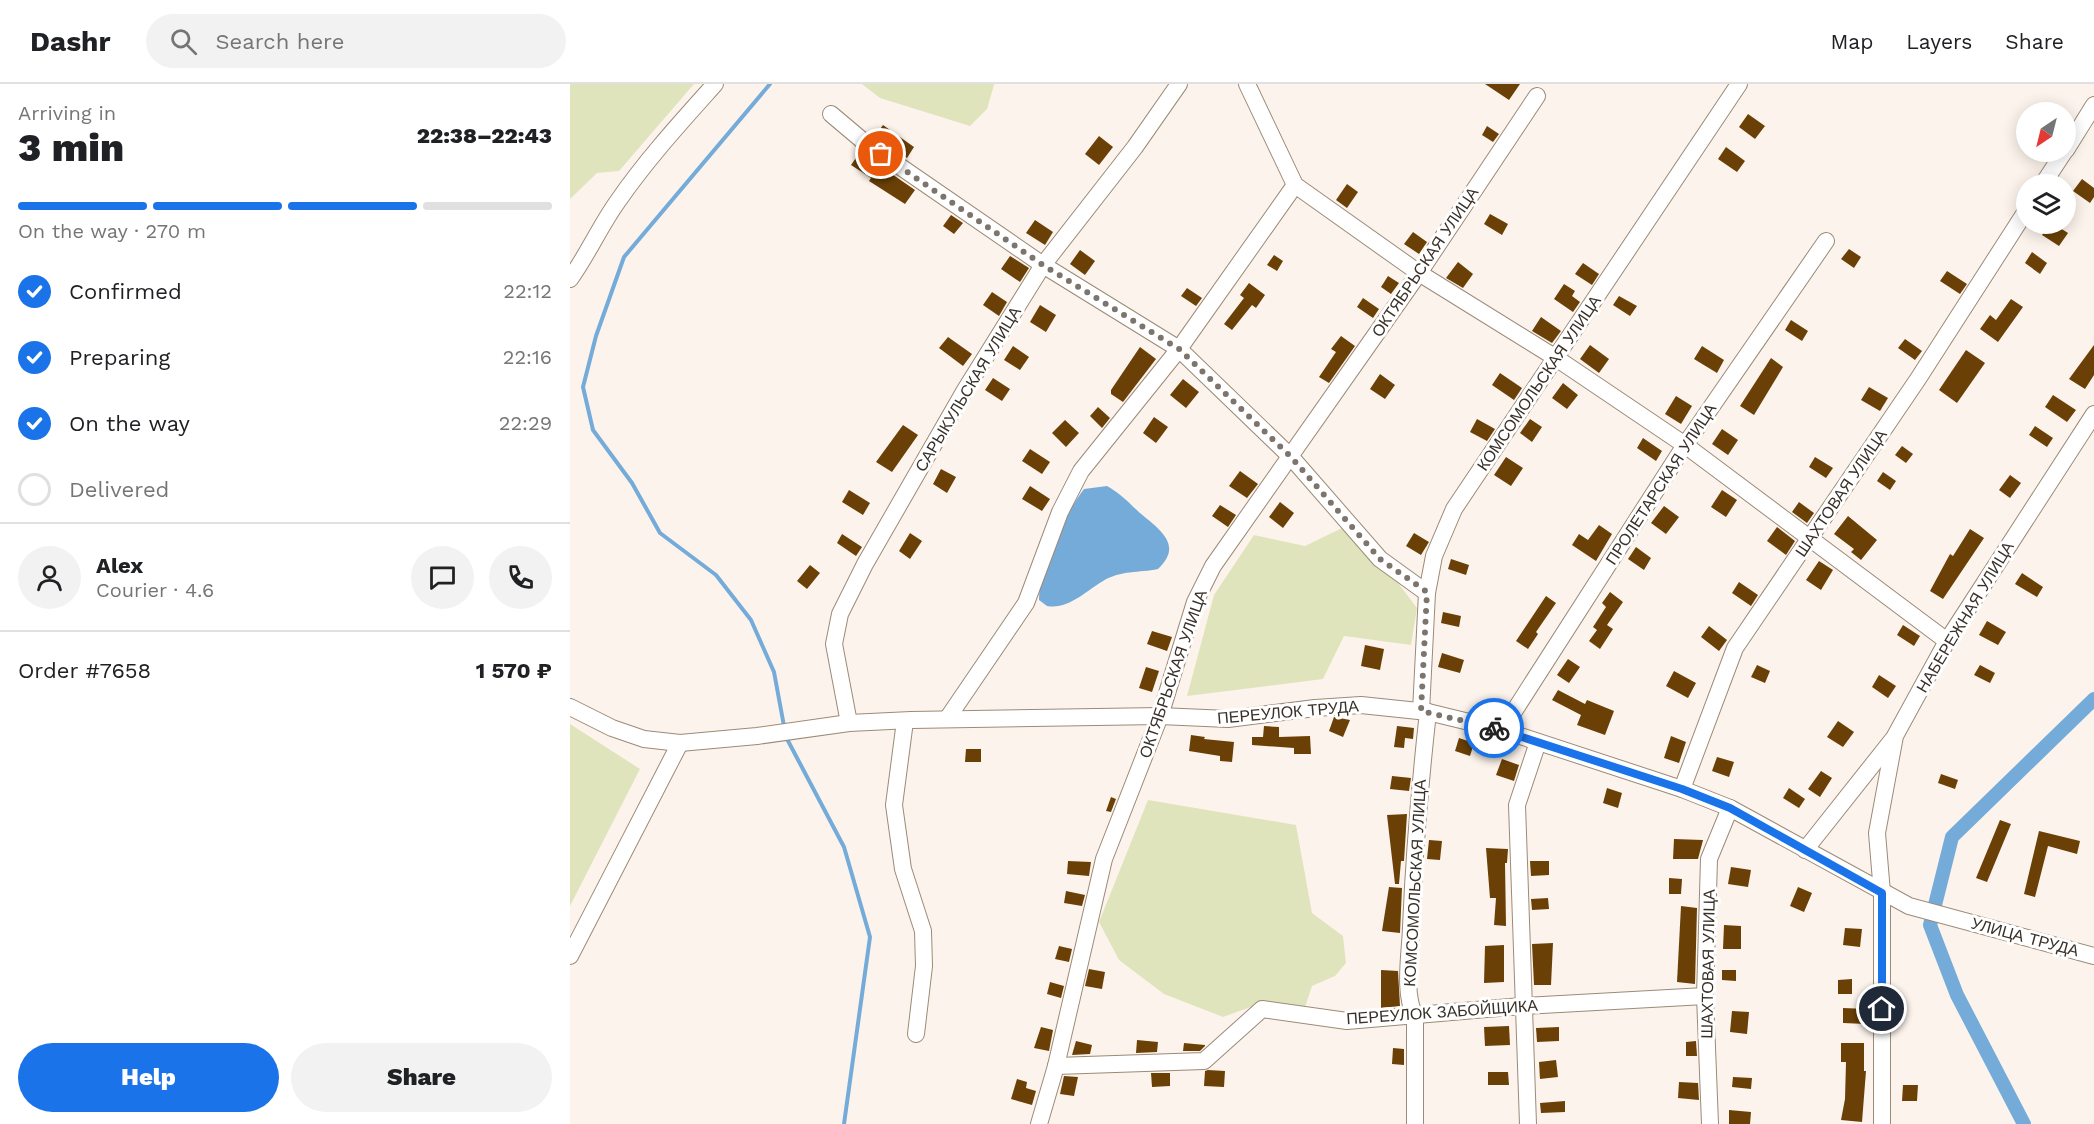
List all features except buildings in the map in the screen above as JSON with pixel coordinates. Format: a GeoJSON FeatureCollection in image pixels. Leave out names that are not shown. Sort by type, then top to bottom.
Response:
{"type":"FeatureCollection","features":[{"type":"Feature","properties":{"kind":"street"},"geometry":{"type":"LineString","coordinates":[[570,279],[584,261],[616,203],[654,151],[715,84]]}},
{"type":"Feature","properties":{"kind":"street","name":"САРЫКУЛЬСКАЯ УЛИЦА"},"geometry":{"type":"LineString","coordinates":[[849,723],[834,644],[840,614],[865,564],[964,390],[1043,265],[1135,147],[1179,84]]}},
{"type":"Feature","properties":{"kind":"street"},"geometry":{"type":"LineString","coordinates":[[1247,84],[1295,185],[1419,273],[1556,358],[1685,445],[1811,537],[1947,641]]}},
{"type":"Feature","properties":{"kind":"street","name":"КОМСОМОЛЬСКАЯ УЛИЦА"},"geometry":{"type":"LineString","coordinates":[[1415,1124],[1415,1017],[1409,1004],[1409,976],[1415,832],[1424,711],[1427,592],[1434,556],[1454,510],[1739,84]]}},
{"type":"Feature","properties":{"kind":"street","name":"ОКТЯБРЬСКАЯ УЛИЦА"},"geometry":{"type":"LineString","coordinates":[[1039,1124],[1056,1066],[1104,859],[1160,716],[1195,602],[1213,566],[1419,273],[1538,96]]}},
{"type":"Feature","properties":{"kind":"street"},"geometry":{"type":"LineString","coordinates":[[2076,134],[2094,105]]}},
{"type":"Feature","properties":{"kind":"street"},"geometry":{"type":"LineString","coordinates":[[831,114],[863,141],[1043,265],[1179,349],[1291,457],[1380,559],[1427,592]]}},
{"type":"Feature","properties":{"kind":"street"},"geometry":{"type":"LineString","coordinates":[[947,719],[1026,603],[1060,512],[1081,471],[1179,349],[1295,185]]}},
{"type":"Feature","properties":{"kind":"street","name":"ШАХТОВАЯ УЛИЦА"},"geometry":{"type":"LineString","coordinates":[[1682,789],[1735,648],[1918,379],[2016,227]]}},
{"type":"Feature","properties":{"kind":"street","name":"ПРОЛЕТАРСКАЯ УЛИЦА"},"geometry":{"type":"LineString","coordinates":[[1502,730],[1685,445],[1826,241]]}},
{"type":"Feature","properties":{"kind":"street","name":"НАБЕРЕЖНАЯ УЛИЦА"},"geometry":{"type":"LineString","coordinates":[[1882,1124],[1882,893],[1877,833],[1895,736],[1947,641],[2094,414]]}},
{"type":"Feature","properties":{"kind":"street","name":"ПЕРЕУЛОК ТРУДА"},"geometry":{"type":"LineString","coordinates":[[570,707],[612,728],[644,739],[680,743],[757,736],[849,723],[905,720],[1160,716],[1228,719],[1315,708],[1361,705],[1424,711],[1502,730],[1682,789],[1730,808],[1909,906]]}},
{"type":"Feature","properties":{"kind":"street"},"geometry":{"type":"LineString","coordinates":[[905,720],[894,805],[903,869],[923,931],[924,966],[916,1034]]}},
{"type":"Feature","properties":{"kind":"street"},"geometry":{"type":"LineString","coordinates":[[1804,850],[1895,736]]}},
{"type":"Feature","properties":{"kind":"street"},"geometry":{"type":"LineString","coordinates":[[1528,1124],[1516,805],[1538,742]]}},
{"type":"Feature","properties":{"kind":"street"},"geometry":{"type":"LineString","coordinates":[[570,956],[680,743]]}},
{"type":"Feature","properties":{"kind":"street","name":"ШАХТОВАЯ УЛИЦА"},"geometry":{"type":"LineString","coordinates":[[1710,1124],[1705,996],[1709,859],[1730,808]]}},
{"type":"Feature","properties":{"kind":"street","name":"УЛИЦА ТРУДА"},"geometry":{"type":"LineString","coordinates":[[1909,906],[2094,956]]}},
{"type":"Feature","properties":{"kind":"street","name":"ПЕРЕУЛОК ЗАБОЙЩИКА"},"geometry":{"type":"LineString","coordinates":[[1056,1066],[1204,1061],[1262,1009],[1347,1022],[1522,1006],[1705,996]]}},
{"type":"Feature","properties":{"kind":"green space"},"geometry":{"type":"Polygon","coordinates":[[[570,84],[694,84],[619,171],[597,173],[570,199],[570,84]]]}},
{"type":"Feature","properties":{"kind":"green space"},"geometry":{"type":"Polygon","coordinates":[[[862,84],[994,85],[987,109],[970,126],[880,98],[862,84]]]}},
{"type":"Feature","properties":{"kind":"green space"},"geometry":{"type":"Polygon","coordinates":[[[1344,527],[1392,575],[1417,608],[1411,645],[1344,636],[1323,679],[1187,696],[1214,595],[1254,535],[1305,546],[1344,527]]]}},
{"type":"Feature","properties":{"kind":"green space"},"geometry":{"type":"Polygon","coordinates":[[[570,724],[640,769],[570,906],[570,724]]]}},
{"type":"Feature","properties":{"kind":"green space"},"geometry":{"type":"Polygon","coordinates":[[[1148,800],[1296,825],[1312,913],[1343,936],[1346,963],[1335,976],[1312,986],[1305,1007],[1259,1004],[1223,1017],[1164,994],[1119,960],[1099,922],[1148,800]]]}},
{"type":"Feature","properties":{"kind":"water"},"geometry":{"type":"Polygon","coordinates":[[[1107,486],[1161,531],[1169,545],[1169,552],[1165,560],[1158,569],[1110,577],[1076,599],[1062,605],[1047,606],[1039,600],[1040,586],[1048,557],[1068,513],[1084,489],[1107,486]]]}},
{"type":"Feature","properties":{"kind":"waterway"},"geometry":{"type":"LineString","coordinates":[[770,84],[624,257],[596,336],[583,387],[593,430],[632,483],[660,533],[716,575],[751,620],[774,672],[784,726]]}},
{"type":"Feature","properties":{"kind":"waterway"},"geometry":{"type":"LineString","coordinates":[[2024,1124],[1957,995],[1930,925],[1952,837],[2094,699]]}},
{"type":"Feature","properties":{"kind":"waterway"},"geometry":{"type":"LineString","coordinates":[[786,737],[844,847],[870,937],[844,1124]]}},
{"type":"Feature","properties":{"kind":"way so far"},"geometry":{"type":"LineString","coordinates":[[881,154],[1043,265],[1179,349],[1291,457],[1380,559],[1427,592],[1421,711],[1494,728]]}},
{"type":"Feature","properties":{"kind":"route"},"geometry":{"type":"LineString","coordinates":[[1494,728],[1682,789],[1730,808],[1882,893],[1882,1009]]}}]}
